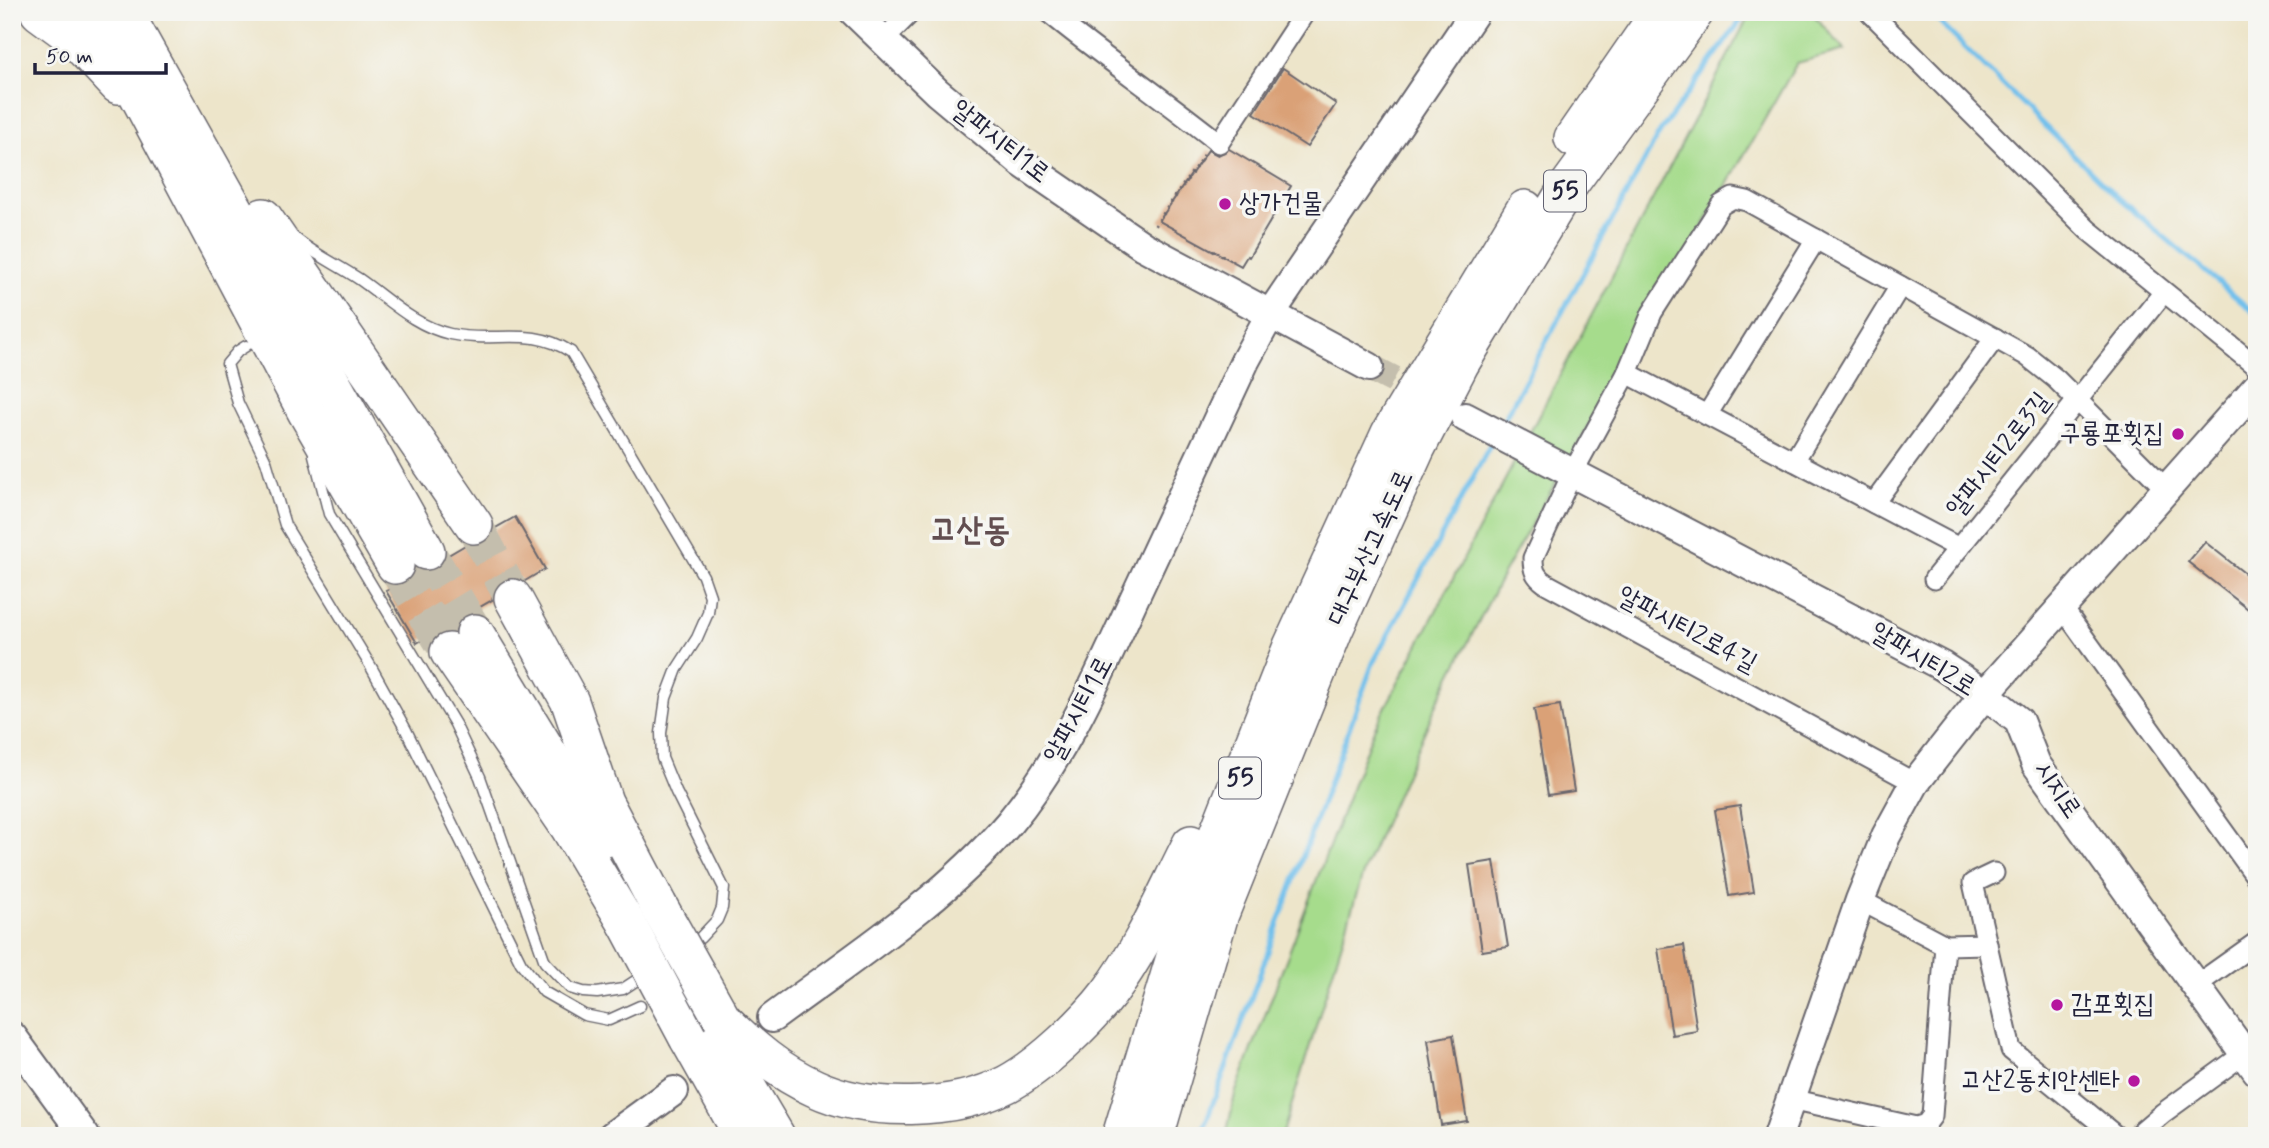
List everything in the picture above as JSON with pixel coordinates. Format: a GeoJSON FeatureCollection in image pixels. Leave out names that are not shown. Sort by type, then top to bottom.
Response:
{"type":"FeatureCollection","features":[{"type":"Feature","properties":{"kind":"highway"},"geometry":{"type":"LineString","coordinates":[[39,12],[73,37],[151,122]]}},
{"type":"Feature","properties":{"kind":"highway"},"geometry":{"type":"LineString","coordinates":[[94,12],[307,413],[410,558],[124,12]]}},
{"type":"Feature","properties":{"kind":"highway"},"geometry":{"type":"LineString","coordinates":[[146,12],[224,155],[257,207],[474,525]]}},
{"type":"Feature","properties":{"kind":"highway","name":"대구부산고속도로"},"geometry":{"type":"LineString","coordinates":[[1121,1136],[1192,897],[1292,646],[1390,433],[1538,188],[1673,17]]}},
{"type":"Feature","properties":{"kind":"highway","name":"대구부산고속도로"},"geometry":{"type":"LineString","coordinates":[[1155,1136],[1220,914],[1334,629],[1416,449],[1460,364],[1673,17]]}},
{"type":"Feature","properties":{"kind":"highway"},"geometry":{"type":"LineString","coordinates":[[513,598],[570,702],[643,914],[759,1136]]}},
{"type":"Feature","properties":{"kind":"highway"},"geometry":{"type":"LineString","coordinates":[[462,643],[569,827],[643,914]]}},
{"type":"Feature","properties":{"kind":"highway"},"geometry":{"type":"LineString","coordinates":[[704,1028],[752,1048],[795,1078],[818,1090],[849,1099],[898,1105],[928,1105],[984,1093],[1008,1083],[1068,1037],[1101,1003],[1121,976],[1146,933],[1292,646]]}},
{"type":"Feature","properties":{"kind":"highway"},"geometry":{"type":"LineString","coordinates":[[704,1028],[743,1136]]}},
{"type":"Feature","properties":{"kind":"highway"},"geometry":{"type":"LineString","coordinates":[[704,1028],[776,1136]]}},
{"type":"Feature","properties":{"kind":"street","name":"알파시티1로"},"geometry":{"type":"LineString","coordinates":[[854,12],[937,92],[1022,163],[1143,246],[1271,313]]}},
{"type":"Feature","properties":{"kind":"street"},"geometry":{"type":"LineString","coordinates":[[883,40],[911,12]]}},
{"type":"Feature","properties":{"kind":"street"},"geometry":{"type":"LineString","coordinates":[[1048,12],[1094,50],[1171,104],[1219,143],[1305,12]]}},
{"type":"Feature","properties":{"kind":"street","name":"알파시티1로"},"geometry":{"type":"LineString","coordinates":[[772,1018],[928,903],[963,871],[1009,822],[1044,774],[1091,692],[1245,361],[1271,313],[1475,12]]}},
{"type":"Feature","properties":{"kind":"street"},"geometry":{"type":"LineString","coordinates":[[1870,12],[2088,230],[2257,367]]}},
{"type":"Feature","properties":{"kind":"street","name":"알파시티2로3길"},"geometry":{"type":"LineString","coordinates":[[1573,472],[1627,373],[1652,313],[1721,205],[1733,198],[1747,201],[2027,356],[2077,400],[1959,548],[1627,373]]}},
{"type":"Feature","properties":{"kind":"street"},"geometry":{"type":"LineString","coordinates":[[1707,415],[1816,239]]}},
{"type":"Feature","properties":{"kind":"street"},"geometry":{"type":"LineString","coordinates":[[1794,461],[1900,286]]}},
{"type":"Feature","properties":{"kind":"street"},"geometry":{"type":"LineString","coordinates":[[2164,292],[2077,400],[2167,491]]}},
{"type":"Feature","properties":{"kind":"street"},"geometry":{"type":"LineString","coordinates":[[1271,313],[1369,367]]}},
{"type":"Feature","properties":{"kind":"street"},"geometry":{"type":"LineString","coordinates":[[1874,503],[1995,338]]}},
{"type":"Feature","properties":{"kind":"street"},"geometry":{"type":"LineString","coordinates":[[1985,694],[2257,387]]}},
{"type":"Feature","properties":{"kind":"street","name":"알파시티2로"},"geometry":{"type":"LineString","coordinates":[[1465,417],[1942,666],[1985,694],[1915,783],[1886,836],[1860,900],[1778,1136]]}},
{"type":"Feature","properties":{"kind":"street","name":"알파시티2로4길"},"geometry":{"type":"LineString","coordinates":[[1573,472],[1533,558],[1537,577],[1915,783]]}},
{"type":"Feature","properties":{"kind":"street"},"geometry":{"type":"LineString","coordinates":[[1934,579],[1959,548]]}},
{"type":"Feature","properties":{"kind":"street"},"geometry":{"type":"LineString","coordinates":[[2062,607],[2257,878]]}},
{"type":"Feature","properties":{"kind":"street","name":"시지로"},"geometry":{"type":"LineString","coordinates":[[1985,694],[2019,721],[2036,764],[2250,1063],[2163,1113],[2136,1136]]}},
{"type":"Feature","properties":{"kind":"street"},"geometry":{"type":"LineString","coordinates":[[1994,873],[1973,883],[2011,1049],[2116,1136]]}},
{"type":"Feature","properties":{"kind":"street"},"geometry":{"type":"LineString","coordinates":[[1860,900],[1945,946],[1987,944]]}},
{"type":"Feature","properties":{"kind":"street"},"geometry":{"type":"LineString","coordinates":[[2195,986],[2257,942]]}},
{"type":"Feature","properties":{"kind":"street"},"geometry":{"type":"LineString","coordinates":[[1791,1099],[1916,1127],[1926,1124],[1932,1116],[1945,946]]}},
{"type":"Feature","properties":{"kind":"street"},"geometry":{"type":"LineString","coordinates":[[12,1036],[85,1136]]}},
{"type":"Feature","properties":{"kind":"street"},"geometry":{"type":"LineString","coordinates":[[612,1136],[674,1091]]}},
{"type":"Feature","properties":{"kind":"lane"},"geometry":{"type":"LineString","coordinates":[[257,207],[300,242],[360,279],[406,315],[435,329],[451,335],[544,338],[571,352],[703,576],[710,596],[708,613],[697,638],[677,669],[666,698],[661,733],[662,758],[724,888],[722,908],[717,920],[700,938],[668,959]]}},
{"type":"Feature","properties":{"kind":"lane"},"geometry":{"type":"LineString","coordinates":[[246,346],[226,364],[238,403],[265,461],[285,524],[406,730],[521,962],[544,992],[584,1015],[609,1020],[640,1006]]}},
{"type":"Feature","properties":{"kind":"lane"},"geometry":{"type":"LineString","coordinates":[[307,413],[316,466],[329,514],[455,724],[480,776],[545,962],[570,988],[597,993],[623,989],[658,966]]}},
{"type":"Feature","properties":{"kind":"path"},"geometry":{"type":"LineString","coordinates":[[1143,246],[1214,140],[1219,143]]}},
{"type":"Feature","properties":{"kind":"green space"},"geometry":{"type":"Polygon","coordinates":[[[1751,12],[1811,12],[1845,50],[1797,63],[1503,574],[1438,701],[1365,867],[1282,1136],[1226,1136],[1235,1094],[1374,729],[1751,12]]]}},
{"type":"Feature","properties":{"kind":"building"},"geometry":{"type":"Polygon","coordinates":[[[1283,68],[1336,104],[1307,147],[1254,113],[1283,68]]]}},
{"type":"Feature","properties":{"kind":"building","name":"상가건물"},"geometry":{"type":"Polygon","coordinates":[[[1229,149],[1291,186],[1241,266],[1159,221],[1208,150],[1218,155],[1229,149]]]}},
{"type":"Feature","properties":{"kind":"building"},"geometry":{"type":"Polygon","coordinates":[[[515,517],[545,569],[525,581],[514,577],[502,580],[495,588],[492,600],[417,643],[386,591],[405,583],[421,571],[437,569],[445,557],[467,544],[476,546],[485,543],[493,535],[494,529],[515,517]]]}},
{"type":"Feature","properties":{"kind":"building"},"geometry":{"type":"Polygon","coordinates":[[[2205,542],[2257,583],[2257,616],[2188,562],[2205,542]]]}},
{"type":"Feature","properties":{"kind":"building"},"geometry":{"type":"Polygon","coordinates":[[[1560,705],[1574,791],[1548,795],[1534,709],[1560,705]]]}},
{"type":"Feature","properties":{"kind":"building"},"geometry":{"type":"Polygon","coordinates":[[[1740,806],[1754,892],[1729,896],[1715,810],[1740,806]]]}},
{"type":"Feature","properties":{"kind":"building"},"geometry":{"type":"Polygon","coordinates":[[[1494,861],[1508,947],[1482,951],[1469,865],[1494,861]]]}},
{"type":"Feature","properties":{"kind":"building"},"geometry":{"type":"Polygon","coordinates":[[[1684,945],[1697,1031],[1672,1035],[1658,949],[1684,945]]]}},
{"type":"Feature","properties":{"kind":"building"},"geometry":{"type":"Polygon","coordinates":[[[1453,1035],[1467,1121],[1441,1125],[1428,1040],[1453,1035]]]}},
{"type":"Feature","properties":{"kind":"waterway"},"geometry":{"type":"LineString","coordinates":[[1929,12],[2118,198],[2257,315]]}},
{"type":"Feature","properties":{"kind":"waterway"},"geometry":{"type":"LineString","coordinates":[[1501,425],[1660,132],[1741,20]]}},
{"type":"Feature","properties":{"kind":"waterway"},"geometry":{"type":"LineString","coordinates":[[1201,1136],[1373,663],[1493,440]]}},
{"type":"Feature","properties":{"kind":"tunnel"},"geometry":{"type":"LineString","coordinates":[[1369,367],[1431,399]]}},
{"type":"Feature","properties":{"kind":"tunnel"},"geometry":{"type":"LineString","coordinates":[[474,525],[513,598]]}},
{"type":"Feature","properties":{"kind":"tunnel"},"geometry":{"type":"LineString","coordinates":[[426,551],[475,633]]}},
{"type":"Feature","properties":{"kind":"tunnel"},"geometry":{"type":"LineString","coordinates":[[395,565],[449,652]]}},
{"type":"Feature","properties":{"kind":"place","name":"상가건물"},"geometry":{"type":"Point","coordinates":[1225,204]}},
{"type":"Feature","properties":{"kind":"place","name":"구룡포횟집"},"geometry":{"type":"Point","coordinates":[2178,434]}},
{"type":"Feature","properties":{"kind":"place","name":"감포횟집"},"geometry":{"type":"Point","coordinates":[2057,1005]}},
{"type":"Feature","properties":{"kind":"place","name":"고산2동치안센타"},"geometry":{"type":"Point","coordinates":[2134,1081]}},
{"type":"Feature","properties":{"kind":"district","name":"고산동"},"geometry":{"type":"Point","coordinates":[970,531]}}]}
